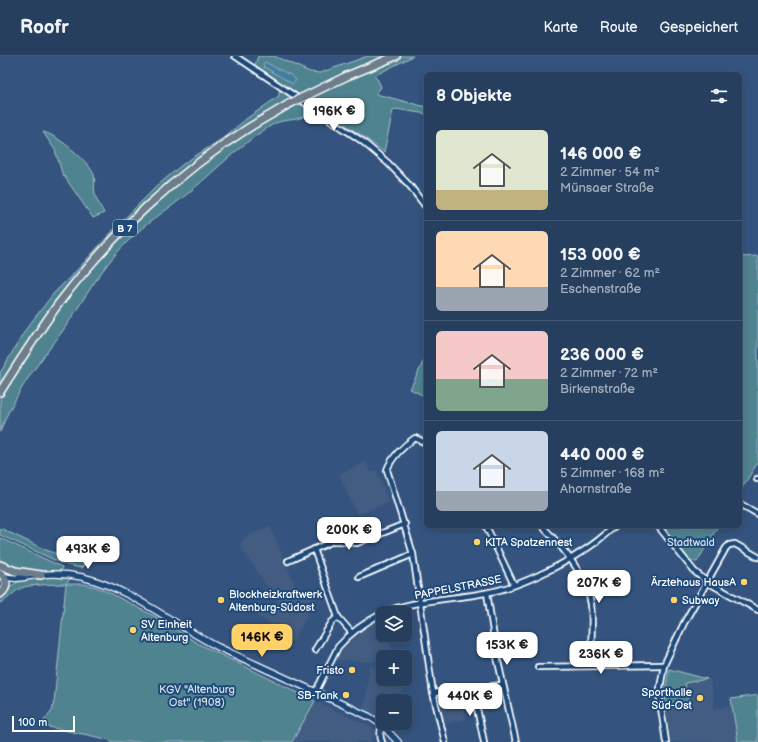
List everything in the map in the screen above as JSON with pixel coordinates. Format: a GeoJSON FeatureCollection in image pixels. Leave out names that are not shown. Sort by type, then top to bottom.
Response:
{"type":"FeatureCollection","features":[{"type":"Feature","properties":{"kind":"main road","name":"B 7"},"geometry":{"type":"LineString","coordinates":[[0,392],[28,346],[59,303],[93,262],[131,223],[170,187],[208,157],[249,128],[289,104],[346,76],[396,56]]}},
{"type":"Feature","properties":{"kind":"main road"},"geometry":{"type":"LineString","coordinates":[[0,566],[15,571],[41,575]]}},
{"type":"Feature","properties":{"kind":"main road"},"geometry":{"type":"LineString","coordinates":[[0,594],[6,587],[5,579],[2,575]]}},
{"type":"Feature","properties":{"kind":"street"},"geometry":{"type":"LineString","coordinates":[[235,56],[362,141],[388,163],[410,186],[424,204]]}},
{"type":"Feature","properties":{"kind":"street"},"geometry":{"type":"LineString","coordinates":[[424,441],[415,438],[408,442],[389,464],[387,470],[405,524],[413,554],[433,693],[446,742]]}},
{"type":"Feature","properties":{"kind":"street"},"geometry":{"type":"LineString","coordinates":[[742,505],[758,514]]}},
{"type":"Feature","properties":{"kind":"street"},"geometry":{"type":"LineString","coordinates":[[288,561],[333,541],[357,543],[405,524]]}},
{"type":"Feature","properties":{"kind":"street","name":"PAPPELSTRASSE"},"geometry":{"type":"LineString","coordinates":[[487,528],[514,585]]}},
{"type":"Feature","properties":{"kind":"street"},"geometry":{"type":"LineString","coordinates":[[544,528],[571,558],[586,585],[591,605],[591,658]]}},
{"type":"Feature","properties":{"kind":"street","name":"PAPPELSTRASSE"},"geometry":{"type":"LineString","coordinates":[[406,606],[487,593],[514,585],[539,575],[587,549],[613,528]]}},
{"type":"Feature","properties":{"kind":"street"},"geometry":{"type":"LineString","coordinates":[[660,528],[694,572],[707,582],[758,610]]}},
{"type":"Feature","properties":{"kind":"street"},"geometry":{"type":"LineString","coordinates":[[666,742],[660,701],[660,688],[664,665],[684,623],[720,556],[729,545],[735,544],[758,556]]}},
{"type":"Feature","properties":{"kind":"street"},"geometry":{"type":"LineString","coordinates":[[314,550],[338,617],[351,632]]}},
{"type":"Feature","properties":{"kind":"street"},"geometry":{"type":"LineString","coordinates":[[359,577],[413,554]]}},
{"type":"Feature","properties":{"kind":"street"},"geometry":{"type":"LineString","coordinates":[[6,587],[18,579],[58,574],[73,575],[100,582],[144,604],[211,644],[315,693],[356,710],[376,722]]}},
{"type":"Feature","properties":{"kind":"street"},"geometry":{"type":"LineString","coordinates":[[2,575],[18,579]]}},
{"type":"Feature","properties":{"kind":"street"},"geometry":{"type":"LineString","coordinates":[[487,593],[502,685],[516,742]]}},
{"type":"Feature","properties":{"kind":"street"},"geometry":{"type":"LineString","coordinates":[[315,650],[332,622],[338,617]]}},
{"type":"Feature","properties":{"kind":"street","name":"PAPPELSTRASSE"},"geometry":{"type":"LineString","coordinates":[[315,693],[338,647],[351,632],[376,617]]}},
{"type":"Feature","properties":{"kind":"street"},"geometry":{"type":"LineString","coordinates":[[538,667],[664,665]]}},
{"type":"Feature","properties":{"kind":"street"},"geometry":{"type":"LineString","coordinates":[[433,693],[502,685]]}},
{"type":"Feature","properties":{"kind":"street"},"geometry":{"type":"LineString","coordinates":[[473,688],[484,742]]}},
{"type":"Feature","properties":{"kind":"street"},"geometry":{"type":"LineString","coordinates":[[381,730],[380,738],[382,742]]}},
{"type":"Feature","properties":{"kind":"street"},"geometry":{"type":"LineString","coordinates":[[387,730],[398,742]]}},
{"type":"Feature","properties":{"kind":"shaded area"},"geometry":{"type":"Polygon","coordinates":[[[265,62],[292,76],[296,80],[293,84],[264,67],[263,64],[265,62]]]}},
{"type":"Feature","properties":{"kind":"shaded area"},"geometry":{"type":"Polygon","coordinates":[[[366,462],[371,472],[376,470],[389,502],[357,515],[339,474],[366,462]]]}},
{"type":"Feature","properties":{"kind":"shaded area"},"geometry":{"type":"Polygon","coordinates":[[[270,526],[298,593],[305,591],[317,597],[293,642],[276,633],[278,628],[257,616],[278,602],[240,546],[242,540],[247,536],[270,526]]]}},
{"type":"Feature","properties":{"kind":"shaded area"},"geometry":{"type":"Polygon","coordinates":[[[376,621],[376,642],[390,642],[391,650],[376,650],[375,662],[336,660],[340,651],[355,633],[376,621]]]}},
{"type":"Feature","properties":{"kind":"shaded area"},"geometry":{"type":"Polygon","coordinates":[[[370,665],[376,668],[376,686],[405,686],[401,694],[376,694],[376,715],[362,708],[365,702],[370,665]]]}},
{"type":"Feature","properties":{"kind":"shaded area"},"geometry":{"type":"Polygon","coordinates":[[[710,679],[715,709],[732,706],[731,699],[758,695],[758,742],[671,742],[665,708],[688,704],[684,683],[710,679]]]}},
{"type":"Feature","properties":{"kind":"shaded area"},"geometry":{"type":"Polygon","coordinates":[[[463,697],[466,719],[444,724],[439,702],[463,697]]]}},
{"type":"Feature","properties":{"kind":"shaded area"},"geometry":{"type":"Polygon","coordinates":[[[315,701],[376,729],[371,742],[292,742],[315,701]]]}},
{"type":"Feature","properties":{"kind":"green space"},"geometry":{"type":"Polygon","coordinates":[[[258,56],[274,56],[310,72],[320,73],[368,56],[413,56],[374,76],[378,80],[381,87],[376,94],[424,106],[424,114],[396,109],[393,111],[384,152],[364,137],[255,65],[258,56]]]}},
{"type":"Feature","properties":{"kind":"green space"},"geometry":{"type":"Polygon","coordinates":[[[281,90],[293,97],[168,185],[57,301],[26,344],[0,386],[0,373],[26,329],[54,293],[120,223],[158,185],[183,164],[223,138],[246,119],[279,96],[279,91],[281,90]]]}},
{"type":"Feature","properties":{"kind":"green space"},"geometry":{"type":"Polygon","coordinates":[[[301,103],[308,109],[307,115],[298,119],[281,121],[261,132],[230,156],[184,197],[134,235],[117,253],[100,274],[64,329],[25,383],[10,409],[0,432],[0,398],[31,349],[83,279],[150,209],[199,167],[252,130],[291,107],[292,108],[301,103]]]}},
{"type":"Feature","properties":{"kind":"green space"},"geometry":{"type":"Polygon","coordinates":[[[43,132],[64,143],[86,163],[95,177],[94,189],[97,201],[104,213],[93,218],[62,173],[55,150],[43,132]]]}},
{"type":"Feature","properties":{"kind":"green space"},"geometry":{"type":"Polygon","coordinates":[[[758,256],[758,462],[742,488],[742,257],[758,256]]]}},
{"type":"Feature","properties":{"kind":"green space"},"geometry":{"type":"Polygon","coordinates":[[[424,360],[424,396],[410,389],[424,360]]]}},
{"type":"Feature","properties":{"kind":"green space"},"geometry":{"type":"Polygon","coordinates":[[[0,528],[46,550],[85,564],[81,568],[63,564],[0,535],[0,528]]]}},
{"type":"Feature","properties":{"kind":"green space","name":"Stadtwald"},"geometry":{"type":"Polygon","coordinates":[[[663,528],[717,528],[697,562],[685,560],[663,528]]]}},
{"type":"Feature","properties":{"kind":"green space"},"geometry":{"type":"Polygon","coordinates":[[[0,538],[62,567],[61,571],[22,570],[0,563],[0,538]]]}},
{"type":"Feature","properties":{"kind":"green space"},"geometry":{"type":"Polygon","coordinates":[[[48,577],[71,578],[66,584],[38,585],[20,588],[0,603],[0,598],[14,584],[48,577]]]}},
{"type":"Feature","properties":{"kind":"green space","name":"KGV \"Altenburg Ost\" (1908)"},"geometry":{"type":"Polygon","coordinates":[[[66,584],[84,584],[110,593],[156,617],[197,643],[315,701],[292,742],[113,742],[107,739],[44,726],[42,723],[52,711],[54,702],[66,584]]]}},
{"type":"Feature","properties":{"kind":"green space"},"geometry":{"type":"Polygon","coordinates":[[[669,669],[707,679],[685,683],[688,704],[665,708],[666,686],[669,669]]]}},
{"type":"Feature","properties":{"kind":"green space"},"geometry":{"type":"Polygon","coordinates":[[[758,695],[758,742],[738,742],[731,699],[758,695]]]}},
{"type":"Feature","properties":{"kind":"place","name":"KITA Spatzennest"},"geometry":{"type":"Point","coordinates":[477,542]}},
{"type":"Feature","properties":{"kind":"place","name":"Ärztehaus HausA"},"geometry":{"type":"Point","coordinates":[744,582]}},
{"type":"Feature","properties":{"kind":"place","name":"Blockheizkraftwerk Altenburg-Südost"},"geometry":{"type":"Point","coordinates":[221,600]}},
{"type":"Feature","properties":{"kind":"place","name":"Subway"},"geometry":{"type":"Point","coordinates":[674,600]}},
{"type":"Feature","properties":{"kind":"place","name":"SV Einheit Altenburg"},"geometry":{"type":"Point","coordinates":[133,630]}},
{"type":"Feature","properties":{"kind":"place","name":"Fristo"},"geometry":{"type":"Point","coordinates":[352,670]}},
{"type":"Feature","properties":{"kind":"place","name":"SB-Tank"},"geometry":{"type":"Point","coordinates":[346,695]}},
{"type":"Feature","properties":{"kind":"place","name":"Sporthalle Süd-Ost"},"geometry":{"type":"Point","coordinates":[700,698]}}]}
